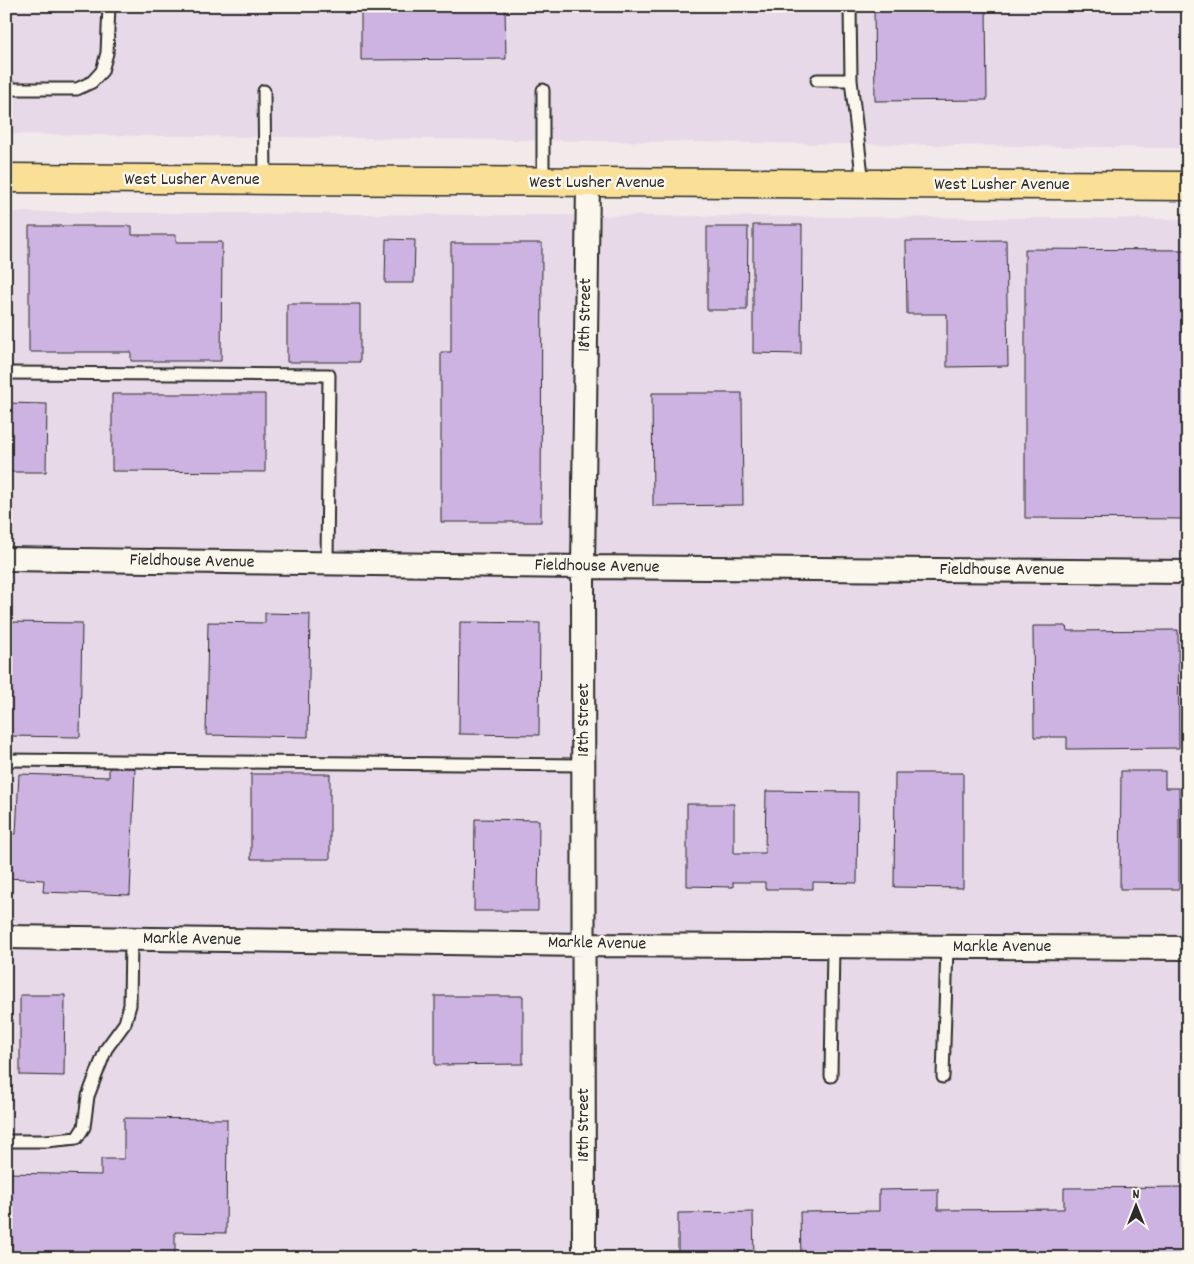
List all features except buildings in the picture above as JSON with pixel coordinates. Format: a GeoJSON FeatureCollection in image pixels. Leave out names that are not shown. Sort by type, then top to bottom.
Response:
{"type":"FeatureCollection","features":[{"type":"Feature","properties":{"kind":"main road","name":"West Lusher Avenue"},"geometry":{"type":"LineString","coordinates":[[6,178],[1188,186]]}},
{"type":"Feature","properties":{"kind":"street","name":"18th Street"},"geometry":{"type":"LineString","coordinates":[[584,1258],[584,567],[588,183]]}},
{"type":"Feature","properties":{"kind":"street","name":"Fieldhouse Avenue"},"geometry":{"type":"LineString","coordinates":[[6,559],[584,567],[1188,572]]}},
{"type":"Feature","properties":{"kind":"street","name":"Markle Avenue"},"geometry":{"type":"LineString","coordinates":[[6,937],[584,944],[1188,948]]}},
{"type":"Feature","properties":{"kind":"lane"},"geometry":{"type":"LineString","coordinates":[[6,89],[77,89],[92,82],[102,71],[107,53],[109,6]]}},
{"type":"Feature","properties":{"kind":"lane"},"geometry":{"type":"LineString","coordinates":[[850,6],[851,80],[863,184]]}},
{"type":"Feature","properties":{"kind":"lane"},"geometry":{"type":"LineString","coordinates":[[817,80],[851,80]]}},
{"type":"Feature","properties":{"kind":"lane"},"geometry":{"type":"LineString","coordinates":[[543,90],[543,183]]}},
{"type":"Feature","properties":{"kind":"lane"},"geometry":{"type":"LineString","coordinates":[[264,91],[265,180]]}},
{"type":"Feature","properties":{"kind":"lane"},"geometry":{"type":"LineString","coordinates":[[6,373],[329,375],[328,564]]}},
{"type":"Feature","properties":{"kind":"lane"},"geometry":{"type":"LineString","coordinates":[[6,760],[584,765]]}},
{"type":"Feature","properties":{"kind":"lane"},"geometry":{"type":"LineString","coordinates":[[6,1141],[46,1141],[77,1138],[84,1127],[88,1096],[106,1049],[125,1023],[130,1005],[131,939]]}},
{"type":"Feature","properties":{"kind":"lane"},"geometry":{"type":"LineString","coordinates":[[831,1076],[833,946]]}},
{"type":"Feature","properties":{"kind":"lane"},"geometry":{"type":"LineString","coordinates":[[943,1077],[947,947]]}},
{"type":"Feature","properties":{"kind":"shaded area"},"geometry":{"type":"Polygon","coordinates":[[[6,6],[1188,6],[1188,148],[6,134],[6,6]]]}},
{"type":"Feature","properties":{"kind":"shaded area"},"geometry":{"type":"Polygon","coordinates":[[[6,212],[1188,219],[1188,1258],[6,1258],[6,212]]]}}]}
